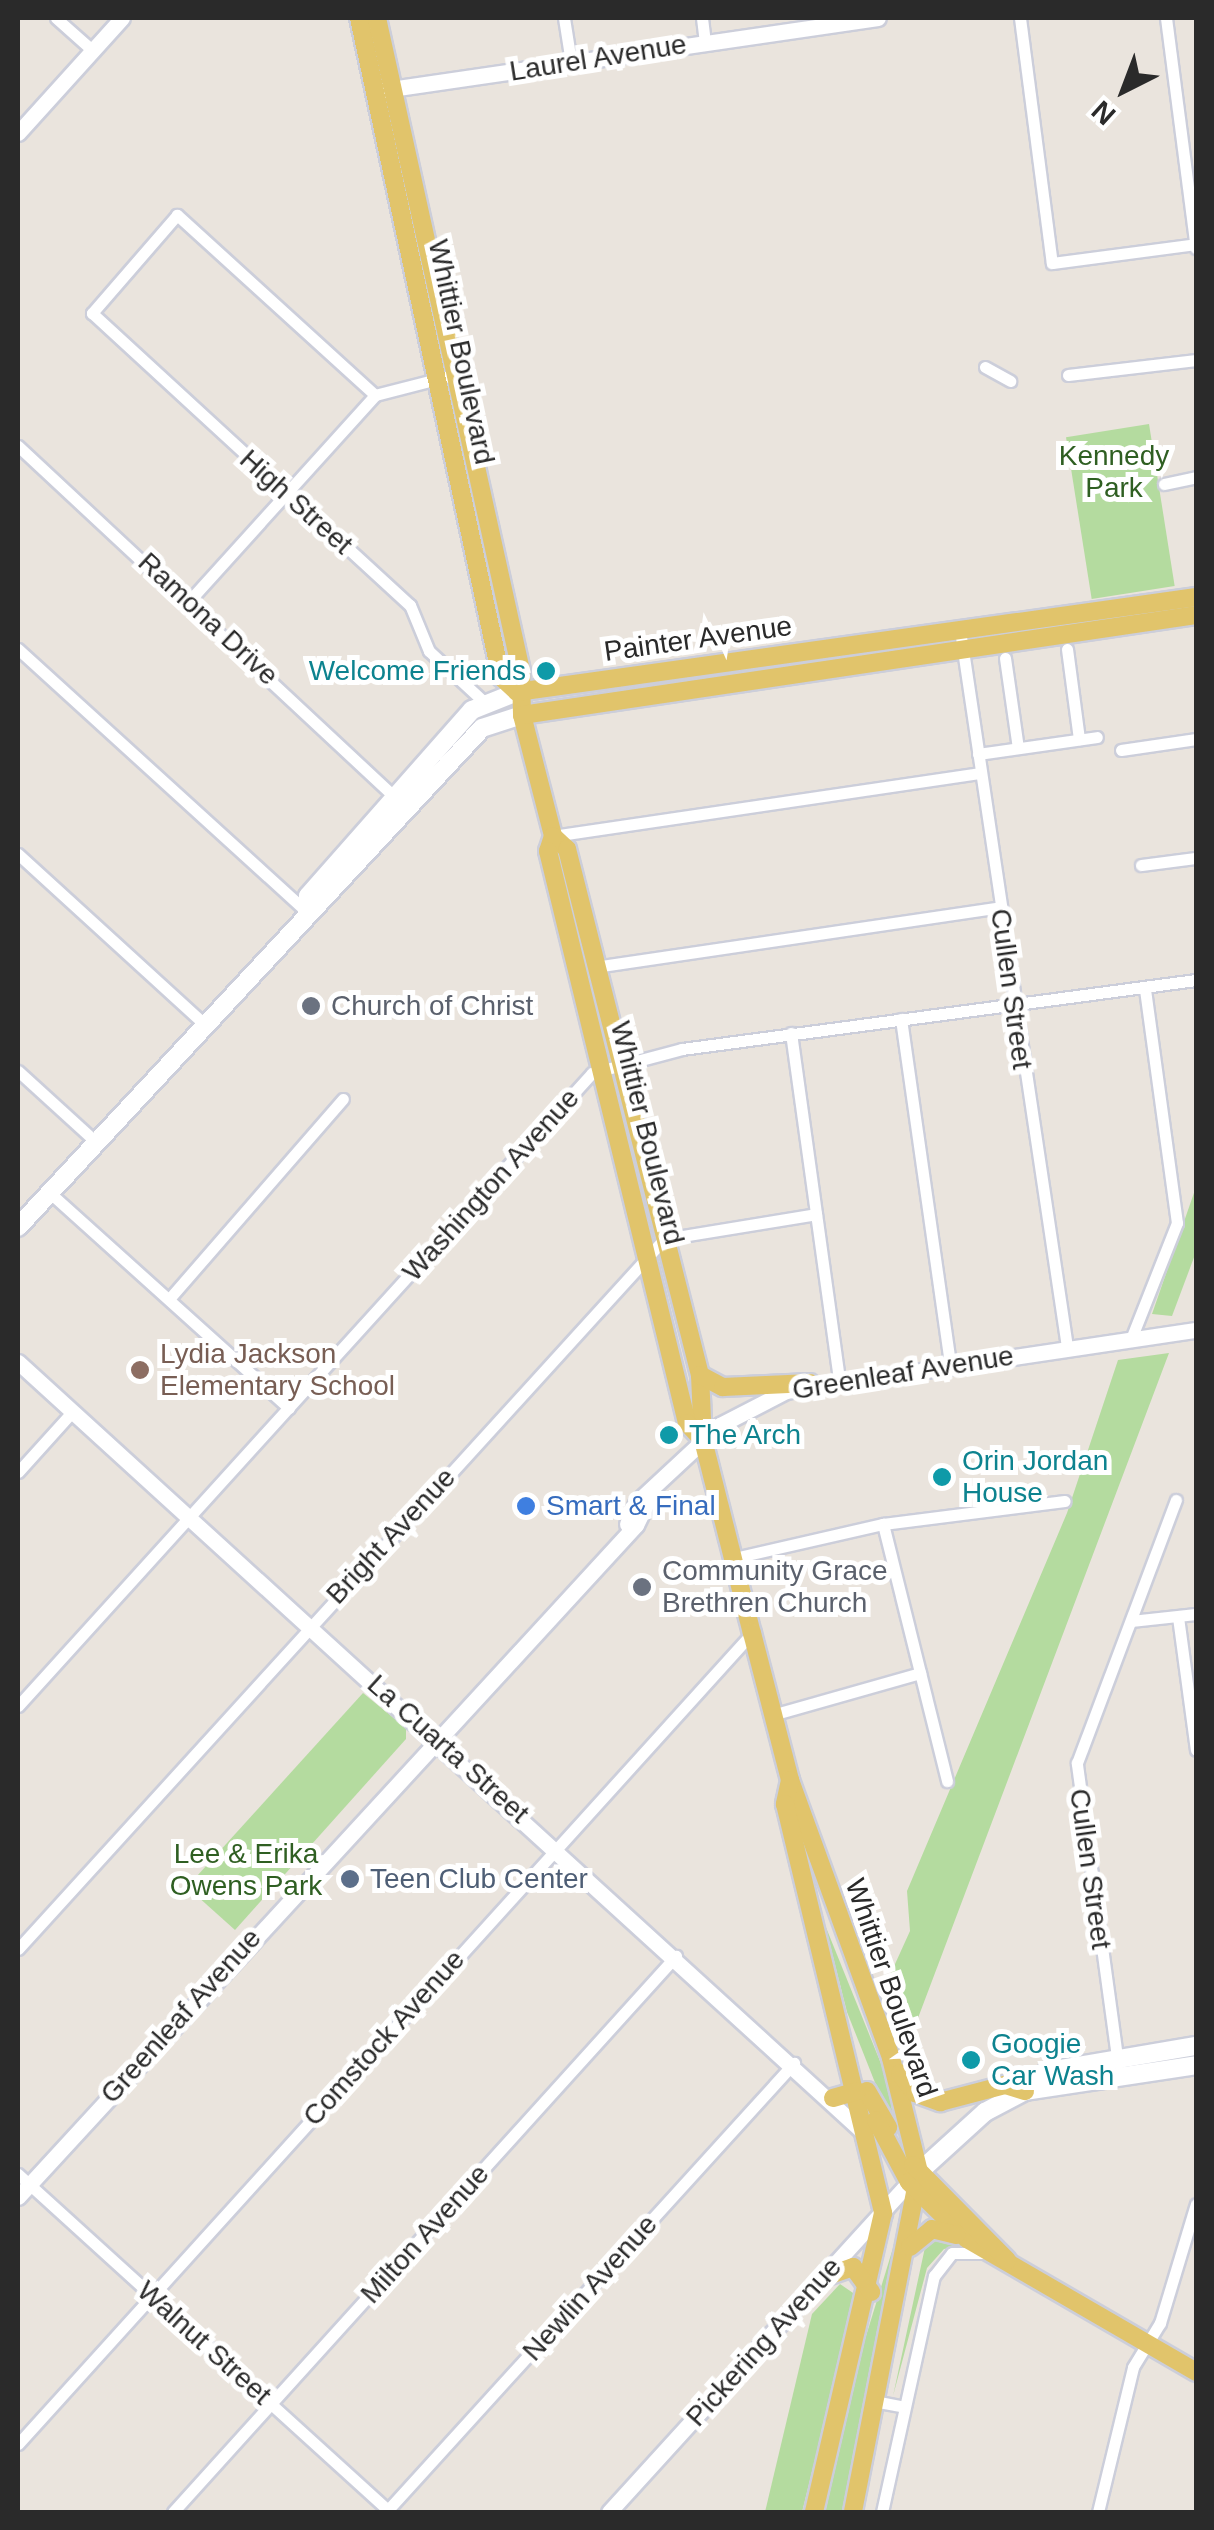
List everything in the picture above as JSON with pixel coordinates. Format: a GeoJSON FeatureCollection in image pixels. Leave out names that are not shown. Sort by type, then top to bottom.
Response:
{"type":"FeatureCollection","features":[{"type":"Feature","properties":{"kind":"main road","name":"Whittier Boulevard"},"geometry":{"type":"LineString","coordinates":[[359,18],[386,90]]}},
{"type":"Feature","properties":{"kind":"main road","name":"Whittier Boulevard"},"geometry":{"type":"LineString","coordinates":[[377,18],[386,90],[448,376],[521,671],[517,692],[522,715],[553,836],[566,849],[595,967],[611,1065],[687,1423],[703,1440]]}},
{"type":"Feature","properties":{"kind":"main road","name":"Painter Avenue"},"geometry":{"type":"LineString","coordinates":[[18,1227],[202,1022],[307,912],[321,908],[482,728],[522,715],[854,663],[961,638],[1196,597]]}},
{"type":"Feature","properties":{"kind":"main road","name":"Painter Avenue"},"geometry":{"type":"LineString","coordinates":[[307,912],[308,896],[483,701],[517,692],[906,638],[961,638],[1196,615]]}},
{"type":"Feature","properties":{"kind":"main road"},"geometry":{"type":"LineString","coordinates":[[854,663],[906,638]]}},
{"type":"Feature","properties":{"kind":"main road","name":"Whittier Boulevard"},"geometry":{"type":"LineString","coordinates":[[553,836],[548,850],[664,1239],[700,1374],[703,1440],[772,1715],[790,1780],[890,2058],[915,2182],[910,2247],[853,2512]]}},
{"type":"Feature","properties":{"kind":"main road"},"geometry":{"type":"LineString","coordinates":[[700,1374],[722,1387],[810,1382]]}},
{"type":"Feature","properties":{"kind":"main road","name":"Whittier Boulevard"},"geometry":{"type":"LineString","coordinates":[[790,1780],[785,1804],[862,2091],[883,2212],[870,2292],[814,2512]]}},
{"type":"Feature","properties":{"kind":"main road"},"geometry":{"type":"LineString","coordinates":[[1118,2065],[1196,2046]]}},
{"type":"Feature","properties":{"kind":"main road"},"geometry":{"type":"LineString","coordinates":[[890,2058],[915,2093],[940,2102],[1005,2085],[1024,2091]]}},
{"type":"Feature","properties":{"kind":"main road"},"geometry":{"type":"LineString","coordinates":[[915,2182],[984,2112],[1024,2091],[1048,2071],[1196,2064]]}},
{"type":"Feature","properties":{"kind":"main road"},"geometry":{"type":"LineString","coordinates":[[833,2098],[862,2091],[915,2182],[967,2239]]}},
{"type":"Feature","properties":{"kind":"main road"},"geometry":{"type":"LineString","coordinates":[[915,2182],[999,2256]]}},
{"type":"Feature","properties":{"kind":"main road"},"geometry":{"type":"LineString","coordinates":[[910,2247],[932,2229],[967,2239],[1196,2372]]}},
{"type":"Feature","properties":{"kind":"main road"},"geometry":{"type":"LineString","coordinates":[[824,2277],[853,2268],[870,2292]]}},
{"type":"Feature","properties":{"kind":"street"},"geometry":{"type":"LineString","coordinates":[[56,18],[92,50]]}},
{"type":"Feature","properties":{"kind":"street"},"geometry":{"type":"LineString","coordinates":[[18,132],[122,18]]}},
{"type":"Feature","properties":{"kind":"street"},"geometry":{"type":"LineString","coordinates":[[564,18],[571,62]]}},
{"type":"Feature","properties":{"kind":"street"},"geometry":{"type":"LineString","coordinates":[[702,18],[705,42]]}},
{"type":"Feature","properties":{"kind":"street","name":"Laurel Avenue"},"geometry":{"type":"LineString","coordinates":[[386,90],[819,22],[878,18]]}},
{"type":"Feature","properties":{"kind":"street"},"geometry":{"type":"LineString","coordinates":[[1020,18],[1052,262],[1196,246],[1166,18]]}},
{"type":"Feature","properties":{"kind":"street","name":"High Street"},"geometry":{"type":"LineString","coordinates":[[375,394],[177,215],[92,313],[410,606],[429,651],[483,701]]}},
{"type":"Feature","properties":{"kind":"street"},"geometry":{"type":"LineString","coordinates":[[1068,375],[1196,360]]}},
{"type":"Feature","properties":{"kind":"street"},"geometry":{"type":"LineString","coordinates":[[985,367],[1010,381]]}},
{"type":"Feature","properties":{"kind":"street"},"geometry":{"type":"LineString","coordinates":[[190,600],[375,394],[448,376]]}},
{"type":"Feature","properties":{"kind":"street","name":"Ramona Drive"},"geometry":{"type":"LineString","coordinates":[[18,446],[190,600],[409,809]]}},
{"type":"Feature","properties":{"kind":"street"},"geometry":{"type":"LineString","coordinates":[[1164,484],[1196,477]]}},
{"type":"Feature","properties":{"kind":"street","name":"Cullen Street"},"geometry":{"type":"LineString","coordinates":[[961,638],[1066,1347]]}},
{"type":"Feature","properties":{"kind":"street"},"geometry":{"type":"LineString","coordinates":[[18,649],[307,912]]}},
{"type":"Feature","properties":{"kind":"street"},"geometry":{"type":"LineString","coordinates":[[1067,650],[1080,739]]}},
{"type":"Feature","properties":{"kind":"street"},"geometry":{"type":"LineString","coordinates":[[1005,658],[1018,748]]}},
{"type":"Feature","properties":{"kind":"street"},"geometry":{"type":"LineString","coordinates":[[978,754],[1097,737]]}},
{"type":"Feature","properties":{"kind":"street"},"geometry":{"type":"LineString","coordinates":[[1121,750],[1196,739]]}},
{"type":"Feature","properties":{"kind":"street"},"geometry":{"type":"LineString","coordinates":[[553,836],[980,773]]}},
{"type":"Feature","properties":{"kind":"street"},"geometry":{"type":"LineString","coordinates":[[18,854],[202,1022]]}},
{"type":"Feature","properties":{"kind":"street"},"geometry":{"type":"LineString","coordinates":[[1141,865],[1196,858]]}},
{"type":"Feature","properties":{"kind":"street"},"geometry":{"type":"LineString","coordinates":[[595,967],[999,907]]}},
{"type":"Feature","properties":{"kind":"street"},"geometry":{"type":"LineString","coordinates":[[611,1065],[792,1033],[1196,980]]}},
{"type":"Feature","properties":{"kind":"street"},"geometry":{"type":"LineString","coordinates":[[1131,1339],[1177,1223],[1145,988]]}},
{"type":"Feature","properties":{"kind":"street"},"geometry":{"type":"LineString","coordinates":[[901,1019],[950,1364]]}},
{"type":"Feature","properties":{"kind":"street"},"geometry":{"type":"LineString","coordinates":[[792,1033],[838,1380]]}},
{"type":"Feature","properties":{"kind":"street","name":"Washington Avenue"},"geometry":{"type":"LineString","coordinates":[[18,1706],[189,1516],[611,1065]]}},
{"type":"Feature","properties":{"kind":"street"},"geometry":{"type":"LineString","coordinates":[[18,1070],[95,1141]]}},
{"type":"Feature","properties":{"kind":"street"},"geometry":{"type":"LineString","coordinates":[[170,1299],[342,1099]]}},
{"type":"Feature","properties":{"kind":"street"},"geometry":{"type":"LineString","coordinates":[[49,1192],[290,1408]]}},
{"type":"Feature","properties":{"kind":"street"},"geometry":{"type":"LineString","coordinates":[[664,1239],[816,1214]]}},
{"type":"Feature","properties":{"kind":"street","name":"Bright Avenue"},"geometry":{"type":"LineString","coordinates":[[18,1949],[664,1239]]}},
{"type":"Feature","properties":{"kind":"street","name":"Greenleaf Avenue"},"geometry":{"type":"LineString","coordinates":[[21,2185],[626,1524],[636,1524],[648,1500],[703,1440],[810,1382],[1196,1330]]}},
{"type":"Feature","properties":{"kind":"street","name":"La Cuarta Street"},"geometry":{"type":"LineString","coordinates":[[18,1362],[833,2098],[872,2142]]}},
{"type":"Feature","properties":{"kind":"street"},"geometry":{"type":"LineString","coordinates":[[18,1472],[72,1411]]}},
{"type":"Feature","properties":{"kind":"street","name":"Cullen Street"},"geometry":{"type":"LineString","coordinates":[[1118,2065],[1077,1762],[1176,1500]]}},
{"type":"Feature","properties":{"kind":"street"},"geometry":{"type":"LineString","coordinates":[[734,1558],[882,1524],[1065,1501]]}},
{"type":"Feature","properties":{"kind":"street"},"geometry":{"type":"LineString","coordinates":[[882,1524],[947,1781]]}},
{"type":"Feature","properties":{"kind":"street"},"geometry":{"type":"LineString","coordinates":[[1131,1621],[1196,1614]]}},
{"type":"Feature","properties":{"kind":"street"},"geometry":{"type":"LineString","coordinates":[[1178,1616],[1196,1750]]}},
{"type":"Feature","properties":{"kind":"street","name":"Comstock Avenue"},"geometry":{"type":"LineString","coordinates":[[18,2444],[752,1633]]}},
{"type":"Feature","properties":{"kind":"street"},"geometry":{"type":"LineString","coordinates":[[772,1715],[920,1673]]}},
{"type":"Feature","properties":{"kind":"street","name":"Milton Avenue"},"geometry":{"type":"LineString","coordinates":[[173,2512],[676,1956]]}},
{"type":"Feature","properties":{"kind":"street","name":"Newlin Avenue"},"geometry":{"type":"LineString","coordinates":[[388,2512],[794,2063]]}},
{"type":"Feature","properties":{"kind":"street","name":"Pickering Avenue"},"geometry":{"type":"LineString","coordinates":[[609,2512],[883,2212],[915,2182]]}},
{"type":"Feature","properties":{"kind":"street","name":"Walnut Street"},"geometry":{"type":"LineString","coordinates":[[21,2185],[151,2296],[388,2512]]}},
{"type":"Feature","properties":{"kind":"street"},"geometry":{"type":"LineString","coordinates":[[1098,2512],[1132,2367],[1146,2344],[1196,2204]]}},
{"type":"Feature","properties":{"kind":"street"},"geometry":{"type":"LineString","coordinates":[[882,2512],[939,2266],[952,2253],[999,2256]]}},
{"type":"Feature","properties":{"kind":"street"},"geometry":{"type":"LineString","coordinates":[[879,2402],[905,2407]]}},
{"type":"Feature","properties":{"kind":"green space","name":"Kennedy Park"},"geometry":{"type":"Polygon","coordinates":[[[1149,424],[1175,586],[1092,599],[1066,437],[1149,424]]]}},
{"type":"Feature","properties":{"kind":"green space"},"geometry":{"type":"Polygon","coordinates":[[[1196,1187],[1196,1252],[1172,1316],[1152,1314],[1196,1187]]]}},
{"type":"Feature","properties":{"kind":"green space"},"geometry":{"type":"Polygon","coordinates":[[[1169,1353],[915,2026],[896,2030],[900,2007],[892,2004],[888,2015],[881,1995],[910,1931],[907,1891],[1067,1513],[1118,1360],[1169,1353]]]}},
{"type":"Feature","properties":{"kind":"green space","name":"Lee & Erika Owens Park"},"geometry":{"type":"Polygon","coordinates":[[[363,1693],[406,1728],[406,1739],[235,1930],[187,1887],[363,1693]]]}},
{"type":"Feature","properties":{"kind":"green space"},"geometry":{"type":"Polygon","coordinates":[[[825,1925],[886,2076],[897,2138],[847,2012],[825,1925]]]}},
{"type":"Feature","properties":{"kind":"green space"},"geometry":{"type":"Polygon","coordinates":[[[901,2222],[843,2512],[823,2512],[851,2385],[901,2222]]]}},
{"type":"Feature","properties":{"kind":"green space"},"geometry":{"type":"Polygon","coordinates":[[[927,2238],[963,2246],[944,2249],[927,2268],[893,2396],[927,2238]]]}},
{"type":"Feature","properties":{"kind":"green space"},"geometry":{"type":"Polygon","coordinates":[[[840,2284],[856,2295],[802,2512],[765,2512],[812,2314],[840,2284]]]}},
{"type":"Feature","properties":{"kind":"place","name":"Welcome Friends"},"geometry":{"type":"Point","coordinates":[546,671]}},
{"type":"Feature","properties":{"kind":"place","name":"Church of Christ"},"geometry":{"type":"Point","coordinates":[311,1006]}},
{"type":"Feature","properties":{"kind":"place","name":"Lydia Jackson Elementary School"},"geometry":{"type":"Point","coordinates":[140,1370]}},
{"type":"Feature","properties":{"kind":"place","name":"The Arch"},"geometry":{"type":"Point","coordinates":[669,1435]}},
{"type":"Feature","properties":{"kind":"place","name":"Orin Jordan House"},"geometry":{"type":"Point","coordinates":[942,1477]}},
{"type":"Feature","properties":{"kind":"place","name":"Smart & Final"},"geometry":{"type":"Point","coordinates":[526,1506]}},
{"type":"Feature","properties":{"kind":"place","name":"Community Grace Brethren Church"},"geometry":{"type":"Point","coordinates":[642,1587]}},
{"type":"Feature","properties":{"kind":"place","name":"Teen Club Center"},"geometry":{"type":"Point","coordinates":[350,1879]}},
{"type":"Feature","properties":{"kind":"place","name":"Googie Car Wash"},"geometry":{"type":"Point","coordinates":[971,2060]}}]}
